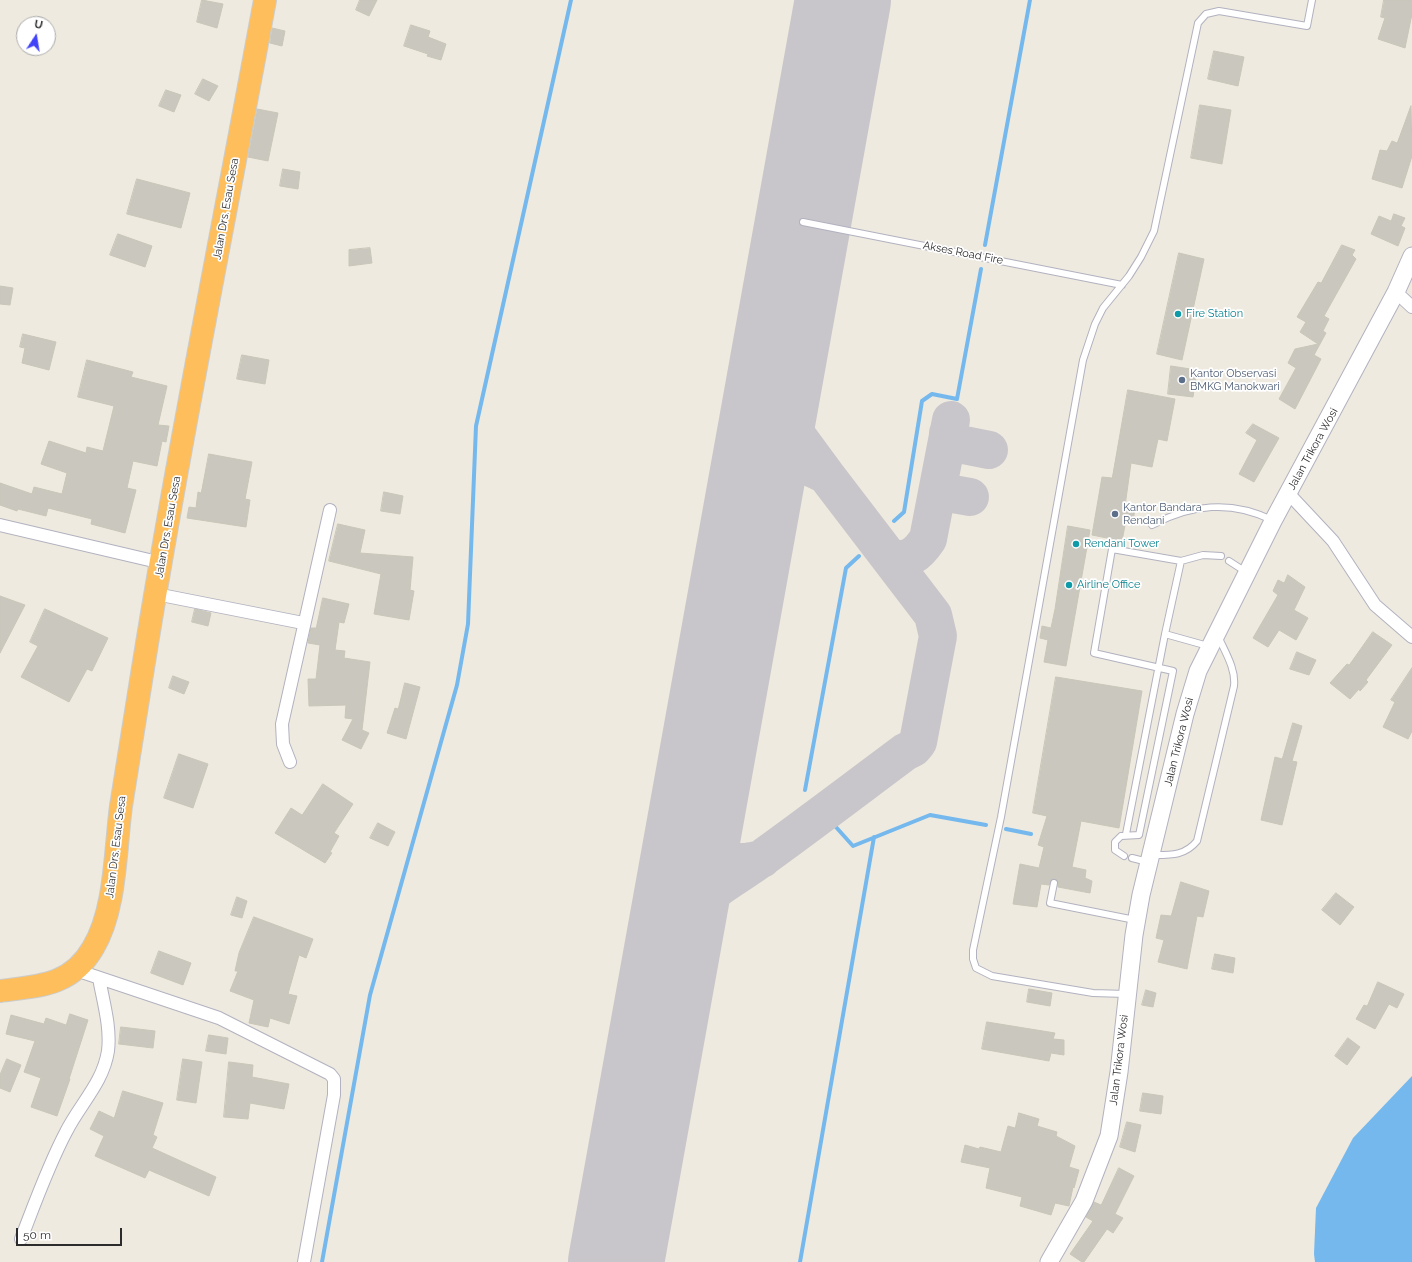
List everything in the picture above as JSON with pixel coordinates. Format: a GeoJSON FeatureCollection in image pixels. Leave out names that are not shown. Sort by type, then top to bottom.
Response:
{"type":"FeatureCollection","features":[{"type":"Feature","properties":{"kind":"highway","name":"Jalan Drs. Esau Sesa"},"geometry":{"type":"LineString","coordinates":[[0,991],[51,983],[64,978],[76,970],[93,948],[103,928],[108,910],[121,806],[156,594],[265,0]]}},
{"type":"Feature","properties":{"kind":"street","name":"Jalan Trikora Wosi"},"geometry":{"type":"LineString","coordinates":[[1049,1262],[1084,1201],[1109,1136],[1119,1072],[1126,994],[1144,858],[1198,671],[1274,521],[1396,292],[1412,256]]}},
{"type":"Feature","properties":{"kind":"street"},"geometry":{"type":"LineString","coordinates":[[1396,292],[1412,307]]}},
{"type":"Feature","properties":{"kind":"street"},"geometry":{"type":"LineString","coordinates":[[1289,494],[1333,541],[1375,604],[1412,637]]}},
{"type":"Feature","properties":{"kind":"street"},"geometry":{"type":"LineString","coordinates":[[290,762],[283,744],[282,724],[303,623],[330,510]]}},
{"type":"Feature","properties":{"kind":"street"},"geometry":{"type":"LineString","coordinates":[[0,525],[162,563]]}},
{"type":"Feature","properties":{"kind":"street"},"geometry":{"type":"LineString","coordinates":[[156,594],[303,623]]}},
{"type":"Feature","properties":{"kind":"street"},"geometry":{"type":"LineString","coordinates":[[76,970],[204,1012],[232,1024],[330,1074],[334,1079],[334,1096],[304,1262]]}},
{"type":"Feature","properties":{"kind":"street"},"geometry":{"type":"LineString","coordinates":[[21,1239],[66,1132],[98,1081],[106,1059],[108,1042],[107,1024],[99,978]]}},
{"type":"Feature","properties":{"kind":"lane"},"geometry":{"type":"LineString","coordinates":[[1126,994],[1093,993],[992,976],[976,968],[973,950],[1001,817],[1083,360],[1097,318],[1109,300],[1122,286],[1141,257],[1154,231],[1198,23],[1206,14],[1219,11],[1308,26],[1312,0]]}},
{"type":"Feature","properties":{"kind":"lane","name":"Akses Road Fire"},"geometry":{"type":"LineString","coordinates":[[803,222],[1087,277],[1122,286]]}},
{"type":"Feature","properties":{"kind":"lane"},"geometry":{"type":"LineString","coordinates":[[1152,525],[1182,511],[1213,507],[1250,511],[1274,521]]}},
{"type":"Feature","properties":{"kind":"lane"},"geometry":{"type":"LineString","coordinates":[[1124,856],[1117,853],[1114,846],[1118,838],[1126,834],[1139,835],[1173,671],[1094,652],[1112,549],[1181,561],[1203,554],[1221,556]]}},
{"type":"Feature","properties":{"kind":"lane"},"geometry":{"type":"LineString","coordinates":[[1126,834],[1158,667],[1181,561]]}},
{"type":"Feature","properties":{"kind":"lane"},"geometry":{"type":"LineString","coordinates":[[1229,561],[1247,573]]}},
{"type":"Feature","properties":{"kind":"lane"},"geometry":{"type":"LineString","coordinates":[[1144,858],[1175,855],[1191,849],[1197,842],[1235,678],[1213,640],[1165,634]]}},
{"type":"Feature","properties":{"kind":"lane"},"geometry":{"type":"LineString","coordinates":[[1054,883],[1050,903],[1137,920]]}},
{"type":"Feature","properties":{"kind":"water"},"geometry":{"type":"Polygon","coordinates":[[[1412,1076],[1412,1262],[1315,1262],[1316,1208],[1353,1138],[1412,1076]]]}},
{"type":"Feature","properties":{"kind":"building"},"geometry":{"type":"Polygon","coordinates":[[[202,0],[223,4],[217,28],[197,22],[202,0]]]}},
{"type":"Feature","properties":{"kind":"building"},"geometry":{"type":"Polygon","coordinates":[[[360,0],[377,0],[369,16],[356,10],[360,0]]]}},
{"type":"Feature","properties":{"kind":"building"},"geometry":{"type":"Polygon","coordinates":[[[1384,0],[1412,0],[1412,14],[1405,48],[1378,39],[1385,18],[1381,17],[1384,0]]]}},
{"type":"Feature","properties":{"kind":"building"},"geometry":{"type":"Polygon","coordinates":[[[411,25],[430,31],[428,37],[446,44],[441,60],[427,56],[428,54],[404,46],[411,25]]]}},
{"type":"Feature","properties":{"kind":"building"},"geometry":{"type":"Polygon","coordinates":[[[272,28],[285,31],[282,46],[270,43],[272,28]]]}},
{"type":"Feature","properties":{"kind":"building"},"geometry":{"type":"Polygon","coordinates":[[[1214,51],[1244,57],[1238,86],[1208,79],[1214,51]]]}},
{"type":"Feature","properties":{"kind":"building"},"geometry":{"type":"Polygon","coordinates":[[[203,79],[218,86],[209,101],[195,94],[203,79]]]}},
{"type":"Feature","properties":{"kind":"building"},"geometry":{"type":"Polygon","coordinates":[[[166,90],[181,95],[174,112],[159,106],[166,90]]]}},
{"type":"Feature","properties":{"kind":"building"},"geometry":{"type":"Polygon","coordinates":[[[1200,105],[1231,110],[1222,164],[1191,158],[1200,105]]]}},
{"type":"Feature","properties":{"kind":"building"},"geometry":{"type":"Polygon","coordinates":[[[1411,106],[1412,156],[1402,188],[1372,179],[1380,150],[1387,151],[1392,141],[1397,143],[1411,106]]]}},
{"type":"Feature","properties":{"kind":"building"},"geometry":{"type":"Polygon","coordinates":[[[257,109],[278,113],[268,161],[248,157],[257,109]]]}},
{"type":"Feature","properties":{"kind":"building"},"geometry":{"type":"Polygon","coordinates":[[[283,169],[300,172],[298,189],[280,186],[283,169]]]}},
{"type":"Feature","properties":{"kind":"building"},"geometry":{"type":"Polygon","coordinates":[[[137,179],[190,193],[181,228],[127,214],[137,179]]]}},
{"type":"Feature","properties":{"kind":"building"},"geometry":{"type":"Polygon","coordinates":[[[1394,214],[1405,218],[1401,226],[1405,228],[1398,246],[1371,234],[1379,216],[1391,221],[1394,214]]]}},
{"type":"Feature","properties":{"kind":"building"},"geometry":{"type":"Polygon","coordinates":[[[118,234],[152,246],[145,267],[110,255],[118,234]]]}},
{"type":"Feature","properties":{"kind":"building"},"geometry":{"type":"Polygon","coordinates":[[[1342,245],[1355,250],[1352,255],[1356,259],[1324,316],[1329,319],[1323,331],[1326,333],[1314,355],[1321,359],[1295,409],[1279,399],[1296,368],[1288,363],[1295,349],[1318,344],[1300,332],[1306,322],[1297,317],[1318,282],[1321,283],[1342,245]]]}},
{"type":"Feature","properties":{"kind":"building"},"geometry":{"type":"Polygon","coordinates":[[[370,248],[372,263],[349,266],[349,250],[370,248]]]}},
{"type":"Feature","properties":{"kind":"building","name":"Fire Station"},"geometry":{"type":"Polygon","coordinates":[[[1179,253],[1204,259],[1182,360],[1157,354],[1179,253]]]}},
{"type":"Feature","properties":{"kind":"building"},"geometry":{"type":"Polygon","coordinates":[[[0,286],[13,288],[10,305],[0,304],[0,286]]]}},
{"type":"Feature","properties":{"kind":"building"},"geometry":{"type":"Polygon","coordinates":[[[23,334],[56,342],[49,370],[22,363],[25,348],[20,347],[23,334]]]}},
{"type":"Feature","properties":{"kind":"building"},"geometry":{"type":"Polygon","coordinates":[[[242,355],[269,360],[265,384],[237,379],[242,355]]]}},
{"type":"Feature","properties":{"kind":"building"},"geometry":{"type":"Polygon","coordinates":[[[87,360],[133,372],[131,377],[167,386],[158,425],[169,426],[166,442],[162,441],[157,466],[133,461],[127,488],[136,490],[125,533],[91,524],[92,519],[48,508],[46,516],[18,509],[17,511],[0,505],[0,483],[32,494],[34,487],[62,494],[67,473],[41,464],[49,441],[86,453],[87,447],[103,451],[114,406],[78,397],[87,360]]]}},
{"type":"Feature","properties":{"kind":"building","name":"Kantor Observasi BMKG Manokwari"},"geometry":{"type":"Polygon","coordinates":[[[1171,366],[1197,370],[1193,397],[1168,394],[1171,366]]]}},
{"type":"Feature","properties":{"kind":"building"},"geometry":{"type":"Polygon","coordinates":[[[1128,390],[1175,399],[1167,441],[1158,439],[1152,467],[1131,463],[1125,506],[1135,508],[1133,522],[1126,520],[1122,541],[1092,535],[1102,477],[1112,478],[1128,390]]]}},
{"type":"Feature","properties":{"kind":"building"},"geometry":{"type":"Polygon","coordinates":[[[1253,424],[1279,438],[1254,482],[1239,474],[1257,440],[1246,433],[1253,424]]]}},
{"type":"Feature","properties":{"kind":"building"},"geometry":{"type":"Polygon","coordinates":[[[209,454],[252,462],[245,499],[250,500],[246,527],[187,518],[189,507],[196,508],[198,492],[201,493],[209,454]]]}},
{"type":"Feature","properties":{"kind":"building"},"geometry":{"type":"Polygon","coordinates":[[[384,492],[403,496],[400,514],[381,511],[384,492]]]}},
{"type":"Feature","properties":{"kind":"building"},"geometry":{"type":"Polygon","coordinates":[[[338,524],[365,530],[360,553],[413,557],[410,590],[414,591],[409,620],[374,614],[381,574],[329,561],[338,524]]]}},
{"type":"Feature","properties":{"kind":"building"},"geometry":{"type":"Polygon","coordinates":[[[1068,526],[1090,530],[1066,666],[1044,662],[1048,640],[1040,638],[1042,626],[1051,628],[1068,526]]]}},
{"type":"Feature","properties":{"kind":"building"},"geometry":{"type":"Polygon","coordinates":[[[1288,575],[1305,587],[1294,610],[1308,618],[1296,640],[1279,630],[1268,647],[1253,638],[1278,595],[1273,591],[1278,580],[1284,583],[1288,575]]]}},
{"type":"Feature","properties":{"kind":"building"},"geometry":{"type":"Polygon","coordinates":[[[0,596],[25,605],[0,653],[0,596]]]}},
{"type":"Feature","properties":{"kind":"building"},"geometry":{"type":"Polygon","coordinates":[[[323,598],[349,604],[344,623],[339,622],[335,650],[345,651],[344,658],[370,662],[362,730],[369,733],[361,749],[342,740],[353,719],[345,718],[346,705],[309,706],[308,679],[316,679],[320,645],[308,643],[311,628],[316,628],[323,598]]]}},
{"type":"Feature","properties":{"kind":"building"},"geometry":{"type":"Polygon","coordinates":[[[45,609],[108,638],[92,671],[87,669],[69,702],[21,677],[38,646],[30,642],[45,609]]]}},
{"type":"Feature","properties":{"kind":"building"},"geometry":{"type":"Polygon","coordinates":[[[195,609],[211,613],[208,626],[192,622],[195,609]]]}},
{"type":"Feature","properties":{"kind":"building"},"geometry":{"type":"Polygon","coordinates":[[[1373,632],[1392,645],[1366,680],[1368,682],[1350,699],[1330,683],[1347,664],[1349,665],[1373,632]]]}},
{"type":"Feature","properties":{"kind":"building"},"geometry":{"type":"Polygon","coordinates":[[[1297,652],[1316,660],[1309,675],[1290,669],[1297,652]]]}},
{"type":"Feature","properties":{"kind":"building"},"geometry":{"type":"Polygon","coordinates":[[[1412,668],[1412,731],[1408,739],[1383,727],[1395,702],[1391,700],[1412,668]]]}},
{"type":"Feature","properties":{"kind":"building"},"geometry":{"type":"Polygon","coordinates":[[[173,676],[189,682],[184,694],[169,688],[173,676]]]}},
{"type":"Feature","properties":{"kind":"building"},"geometry":{"type":"Polygon","coordinates":[[[1056,677],[1142,691],[1119,828],[1081,821],[1072,867],[1086,870],[1085,878],[1092,881],[1090,893],[1058,887],[1058,881],[1053,879],[1049,885],[1041,884],[1037,907],[1013,904],[1020,864],[1039,868],[1044,847],[1038,845],[1047,816],[1033,813],[1056,677]]]}},
{"type":"Feature","properties":{"kind":"building"},"geometry":{"type":"Polygon","coordinates":[[[405,683],[420,687],[406,739],[387,733],[395,708],[398,709],[405,683]]]}},
{"type":"Feature","properties":{"kind":"building"},"geometry":{"type":"Polygon","coordinates":[[[1293,723],[1302,726],[1292,761],[1297,762],[1282,825],[1261,820],[1275,757],[1282,759],[1293,723]]]}},
{"type":"Feature","properties":{"kind":"building"},"geometry":{"type":"Polygon","coordinates":[[[179,754],[208,764],[193,808],[164,798],[179,754]]]}},
{"type":"Feature","properties":{"kind":"building"},"geometry":{"type":"Polygon","coordinates":[[[323,784],[353,804],[334,833],[339,836],[330,852],[332,853],[325,863],[275,833],[291,808],[302,815],[323,784]]]}},
{"type":"Feature","properties":{"kind":"building"},"geometry":{"type":"Polygon","coordinates":[[[378,823],[395,832],[388,846],[370,838],[378,823]]]}},
{"type":"Feature","properties":{"kind":"building"},"geometry":{"type":"Polygon","coordinates":[[[1181,882],[1209,891],[1203,917],[1197,916],[1187,969],[1158,962],[1164,940],[1156,938],[1161,915],[1171,916],[1181,882]]]}},
{"type":"Feature","properties":{"kind":"building"},"geometry":{"type":"Polygon","coordinates":[[[1336,893],[1354,907],[1340,925],[1322,910],[1336,893]]]}},
{"type":"Feature","properties":{"kind":"building"},"geometry":{"type":"Polygon","coordinates":[[[237,897],[247,901],[242,918],[231,915],[237,897]]]}},
{"type":"Feature","properties":{"kind":"building"},"geometry":{"type":"Polygon","coordinates":[[[254,917],[313,939],[306,958],[299,955],[288,994],[297,996],[289,1024],[270,1018],[268,1027],[249,1023],[254,1000],[230,991],[238,971],[235,971],[239,953],[254,917]]]}},
{"type":"Feature","properties":{"kind":"building"},"geometry":{"type":"Polygon","coordinates":[[[159,951],[191,963],[183,985],[151,973],[159,951]]]}},
{"type":"Feature","properties":{"kind":"building"},"geometry":{"type":"Polygon","coordinates":[[[1215,954],[1235,958],[1233,973],[1212,969],[1215,954]]]}},
{"type":"Feature","properties":{"kind":"building"},"geometry":{"type":"Polygon","coordinates":[[[1378,982],[1404,994],[1397,1008],[1389,1004],[1375,1029],[1356,1019],[1364,1005],[1367,1006],[1378,982]]]}},
{"type":"Feature","properties":{"kind":"building"},"geometry":{"type":"Polygon","coordinates":[[[1029,989],[1052,993],[1050,1006],[1027,1002],[1029,989]]]}},
{"type":"Feature","properties":{"kind":"building"},"geometry":{"type":"Polygon","coordinates":[[[1146,990],[1156,993],[1153,1007],[1142,1005],[1146,990]]]}},
{"type":"Feature","properties":{"kind":"building"},"geometry":{"type":"Polygon","coordinates":[[[70,1014],[88,1020],[57,1116],[31,1107],[41,1078],[24,1072],[35,1041],[6,1034],[11,1015],[44,1024],[46,1018],[66,1025],[70,1014]]]}},
{"type":"Feature","properties":{"kind":"building"},"geometry":{"type":"Polygon","coordinates":[[[987,1022],[1055,1033],[1053,1039],[1064,1040],[1064,1055],[1051,1053],[1049,1061],[982,1049],[987,1022]]]}},
{"type":"Feature","properties":{"kind":"building"},"geometry":{"type":"Polygon","coordinates":[[[121,1027],[155,1031],[153,1048],[119,1044],[121,1027]]]}},
{"type":"Feature","properties":{"kind":"building"},"geometry":{"type":"Polygon","coordinates":[[[209,1035],[228,1038],[226,1054],[206,1051],[209,1035]]]}},
{"type":"Feature","properties":{"kind":"building"},"geometry":{"type":"Polygon","coordinates":[[[1348,1038],[1360,1047],[1347,1065],[1335,1056],[1348,1038]]]}},
{"type":"Feature","properties":{"kind":"building"},"geometry":{"type":"Polygon","coordinates":[[[7,1059],[21,1065],[10,1092],[0,1088],[0,1075],[7,1059]]]}},
{"type":"Feature","properties":{"kind":"building"},"geometry":{"type":"Polygon","coordinates":[[[183,1059],[202,1062],[196,1103],[177,1100],[183,1059]]]}},
{"type":"Feature","properties":{"kind":"building"},"geometry":{"type":"Polygon","coordinates":[[[229,1062],[253,1065],[252,1077],[289,1084],[284,1109],[250,1103],[248,1119],[224,1117],[229,1062]]]}},
{"type":"Feature","properties":{"kind":"building"},"geometry":{"type":"Polygon","coordinates":[[[123,1091],[163,1103],[153,1135],[157,1137],[152,1148],[216,1177],[209,1196],[149,1170],[145,1178],[95,1156],[104,1136],[90,1129],[99,1111],[114,1118],[123,1091]]]}},
{"type":"Feature","properties":{"kind":"building"},"geometry":{"type":"Polygon","coordinates":[[[1143,1093],[1163,1096],[1161,1114],[1140,1111],[1143,1093]]]}},
{"type":"Feature","properties":{"kind":"building"},"geometry":{"type":"Polygon","coordinates":[[[1019,1113],[1039,1119],[1037,1126],[1057,1132],[1056,1136],[1075,1146],[1069,1167],[1079,1170],[1074,1188],[1073,1187],[1069,1206],[1055,1203],[1051,1215],[1020,1206],[1022,1197],[986,1188],[990,1168],[961,1162],[965,1145],[979,1149],[980,1147],[1001,1152],[1008,1126],[1015,1128],[1019,1113]]]}},
{"type":"Feature","properties":{"kind":"building"},"geometry":{"type":"Polygon","coordinates":[[[1127,1122],[1141,1125],[1135,1152],[1120,1147],[1127,1122]]]}},
{"type":"Feature","properties":{"kind":"building"},"geometry":{"type":"Polygon","coordinates":[[[1119,1168],[1134,1176],[1115,1214],[1123,1218],[1113,1233],[1107,1229],[1084,1262],[1082,1262],[1070,1254],[1093,1221],[1086,1217],[1094,1202],[1101,1205],[1119,1168]]]}},
{"type":"Feature","properties":{"kind":"waterway"},"geometry":{"type":"LineString","coordinates":[[322,1262],[370,995],[457,685],[468,624],[476,426],[571,0]]}},
{"type":"Feature","properties":{"kind":"waterway"},"geometry":{"type":"LineString","coordinates":[[985,245],[1030,0]]}},
{"type":"Feature","properties":{"kind":"waterway"},"geometry":{"type":"LineString","coordinates":[[894,521],[904,512],[922,401],[932,394],[957,399],[981,269]]}},
{"type":"Feature","properties":{"kind":"waterway"},"geometry":{"type":"LineString","coordinates":[[805,790],[846,568],[859,556]]}},
{"type":"Feature","properties":{"kind":"waterway"},"geometry":{"type":"LineString","coordinates":[[835,826],[853,846],[930,815],[986,825]]}},
{"type":"Feature","properties":{"kind":"waterway"},"geometry":{"type":"LineString","coordinates":[[1006,829],[1031,834]]}},
{"type":"Feature","properties":{"kind":"waterway"},"geometry":{"type":"LineString","coordinates":[[800,1262],[874,837]]}},
{"type":"Feature","properties":{"kind":"taxiway"},"geometry":{"type":"LineString","coordinates":[[774,389],[779,411],[826,475]]}},
{"type":"Feature","properties":{"kind":"taxiway"},"geometry":{"type":"LineString","coordinates":[[890,558],[908,558],[917,553],[928,539],[951,420]]}},
{"type":"Feature","properties":{"kind":"taxiway"},"geometry":{"type":"LineString","coordinates":[[948,433],[959,444],[989,450]]}},
{"type":"Feature","properties":{"kind":"taxiway"},"geometry":{"type":"LineString","coordinates":[[675,936],[683,922],[693,910],[715,890],[765,856],[905,752],[913,748],[918,742],[938,636],[933,615],[826,475],[798,464],[784,467],[769,478],[759,495],[749,522]]}},
{"type":"Feature","properties":{"kind":"taxiway"},"geometry":{"type":"LineString","coordinates":[[939,484],[947,493],[970,497]]}},
{"type":"Feature","properties":{"kind":"taxiway"},"geometry":{"type":"LineString","coordinates":[[695,824],[714,850],[728,859],[735,862],[762,859]]}},
{"type":"Feature","properties":{"kind":"runway"},"geometry":{"type":"LineString","coordinates":[[616,1262],[843,0]]}},
{"type":"Feature","properties":{"kind":"place","name":"Fire Station"},"geometry":{"type":"Point","coordinates":[1178,314]}},
{"type":"Feature","properties":{"kind":"place","name":"Kantor Observasi BMKG Manokwari"},"geometry":{"type":"Point","coordinates":[1182,380]}},
{"type":"Feature","properties":{"kind":"place","name":"Kantor Bandara Rendani"},"geometry":{"type":"Point","coordinates":[1115,514]}},
{"type":"Feature","properties":{"kind":"place","name":"Rendani Tower"},"geometry":{"type":"Point","coordinates":[1076,544]}},
{"type":"Feature","properties":{"kind":"place","name":"Airline Office"},"geometry":{"type":"Point","coordinates":[1069,585]}}]}
